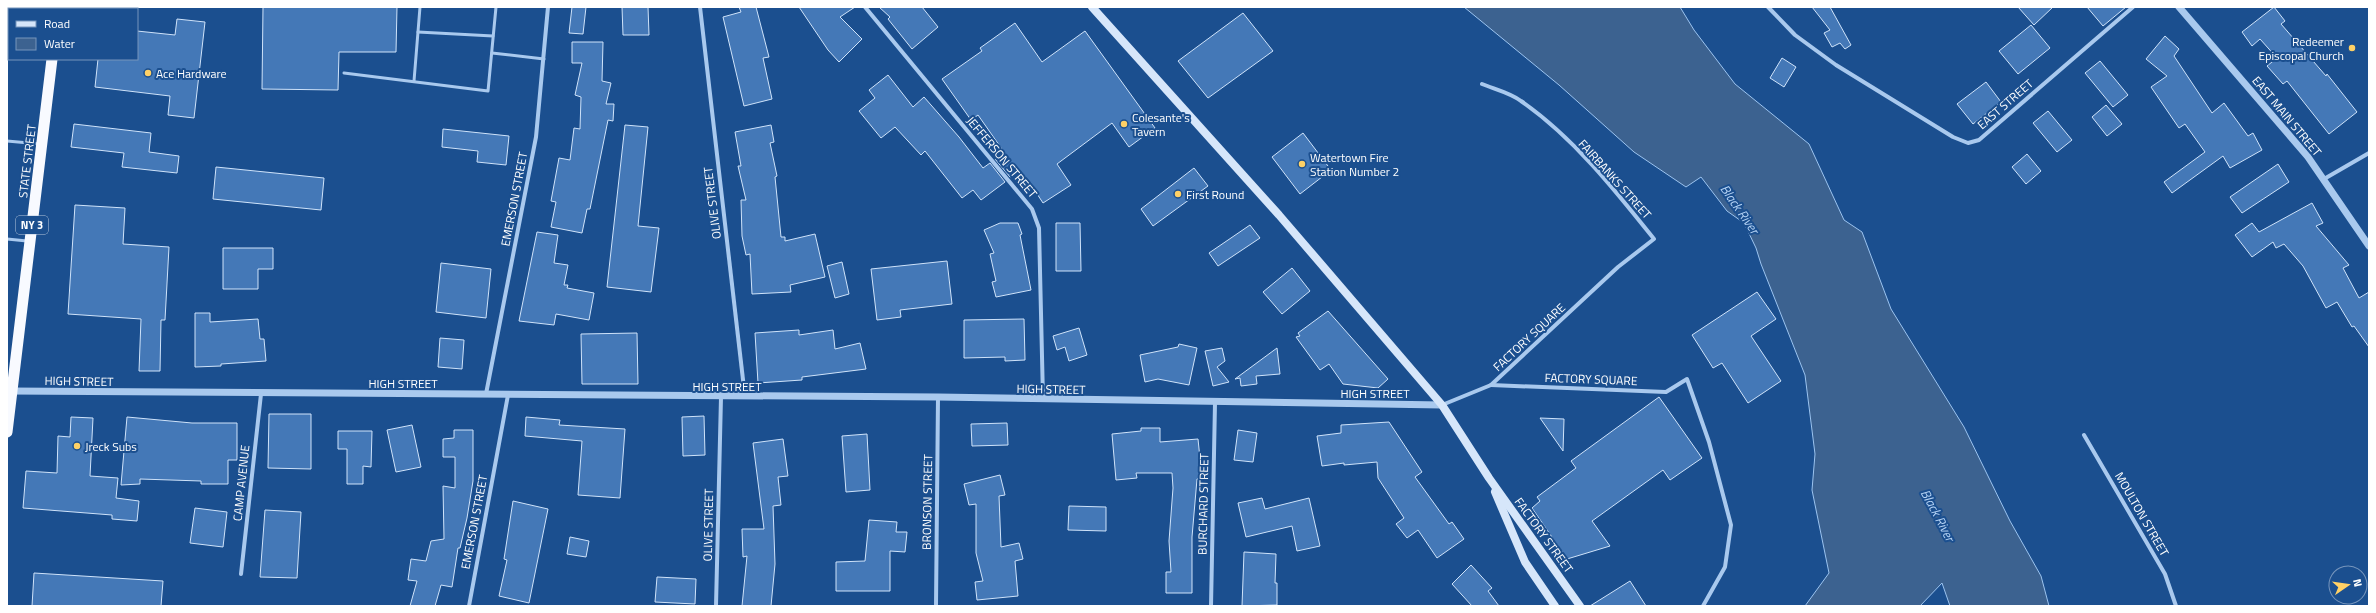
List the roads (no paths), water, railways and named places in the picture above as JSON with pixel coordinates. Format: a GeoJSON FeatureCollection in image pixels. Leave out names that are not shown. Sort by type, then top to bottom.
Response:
{"type":"FeatureCollection","features":[{"type":"Feature","properties":{"kind":"highway","name":"STATE STREET"},"geometry":{"type":"LineString","coordinates":[[7,432],[9,391],[30,242],[52,60]]}},
{"type":"Feature","properties":{"kind":"main road","name":"FACTORY STREET"},"geometry":{"type":"LineString","coordinates":[[1092,7],[1279,215],[1442,405],[1489,478],[1580,606]]}},
{"type":"Feature","properties":{"kind":"main road","name":"FACTORY STREET"},"geometry":{"type":"LineString","coordinates":[[1489,478],[1525,562],[1555,606]]}},
{"type":"Feature","properties":{"kind":"street","name":"EMERSON STREET"},"geometry":{"type":"LineString","coordinates":[[486,394],[536,137],[548,7]]}},
{"type":"Feature","properties":{"kind":"street","name":"OLIVE STREET"},"geometry":{"type":"LineString","coordinates":[[700,7],[745,397]]}},
{"type":"Feature","properties":{"kind":"street","name":"JEFFERSON STREET"},"geometry":{"type":"LineString","coordinates":[[865,7],[1032,209],[1039,228],[1043,400]]}},
{"type":"Feature","properties":{"kind":"street","name":"EAST STREET"},"geometry":{"type":"LineString","coordinates":[[1768,7],[1795,35],[1836,65],[1953,137],[1968,143],[1979,140],[2133,7]]}},
{"type":"Feature","properties":{"kind":"street","name":"EAST MAIN STREET"},"geometry":{"type":"LineString","coordinates":[[2179,7],[2308,156],[2369,246]]}},
{"type":"Feature","properties":{"kind":"street","name":"FAIRBANKS STREET"},"geometry":{"type":"LineString","coordinates":[[1482,84],[1520,100],[1558,132],[1598,172],[1654,239],[1618,267]]}},
{"type":"Feature","properties":{"kind":"street"},"geometry":{"type":"LineString","coordinates":[[2324,179],[2369,153]]}},
{"type":"Feature","properties":{"kind":"street","name":"FACTORY SQUARE"},"geometry":{"type":"LineString","coordinates":[[1442,405],[1491,385],[1618,267]]}},
{"type":"Feature","properties":{"kind":"street","name":"FACTORY SQUARE"},"geometry":{"type":"LineString","coordinates":[[1491,385],[1666,392],[1687,379],[1709,442],[1731,525],[1724,567],[1703,606]]}},
{"type":"Feature","properties":{"kind":"street","name":"HIGH STREET"},"geometry":{"type":"LineString","coordinates":[[9,391],[261,394],[938,397],[1215,403],[1442,405]]}},
{"type":"Feature","properties":{"kind":"street","name":"CAMP AVENUE"},"geometry":{"type":"LineString","coordinates":[[241,574],[261,394]]}},
{"type":"Feature","properties":{"kind":"street","name":"EMERSON STREET"},"geometry":{"type":"LineString","coordinates":[[469,606],[508,395]]}},
{"type":"Feature","properties":{"kind":"street","name":"OLIVE STREET"},"geometry":{"type":"LineString","coordinates":[[716,606],[721,396]]}},
{"type":"Feature","properties":{"kind":"street","name":"BRONSON STREET"},"geometry":{"type":"LineString","coordinates":[[936,606],[938,397]]}},
{"type":"Feature","properties":{"kind":"street","name":"BURCHARD STREET"},"geometry":{"type":"LineString","coordinates":[[1211,606],[1215,403]]}},
{"type":"Feature","properties":{"kind":"street","name":"MOULTON STREET"},"geometry":{"type":"LineString","coordinates":[[2084,435],[2165,574],[2176,606]]}},
{"type":"Feature","properties":{"kind":"lane"},"geometry":{"type":"LineString","coordinates":[[414,81],[420,7]]}},
{"type":"Feature","properties":{"kind":"lane"},"geometry":{"type":"LineString","coordinates":[[344,74],[414,81],[488,91],[496,7]]}},
{"type":"Feature","properties":{"kind":"lane"},"geometry":{"type":"LineString","coordinates":[[418,32],[493,36]]}},
{"type":"Feature","properties":{"kind":"lane"},"geometry":{"type":"LineString","coordinates":[[492,53],[544,59]]}},
{"type":"Feature","properties":{"kind":"lane"},"geometry":{"type":"LineString","coordinates":[[7,141],[42,144]]}},
{"type":"Feature","properties":{"kind":"lane"},"geometry":{"type":"LineString","coordinates":[[7,239],[30,242]]}},
{"type":"Feature","properties":{"kind":"water","name":"Black River"},"geometry":{"type":"Polygon","coordinates":[[[1464,7],[1680,7],[1694,30],[1735,84],[1809,144],[1844,220],[1862,232],[1891,309],[1964,427],[2010,521],[2041,576],[2049,606],[1950,606],[1942,583],[1920,606],[1805,606],[1829,573],[1812,490],[1815,454],[1805,375],[1756,248],[1744,223],[1727,211],[1701,177],[1686,187],[1634,152],[1559,85],[1464,7]]]}},
{"type":"Feature","properties":{"kind":"place","name":"Redeemer Episcopal Church"},"geometry":{"type":"Point","coordinates":[2352,48]}},
{"type":"Feature","properties":{"kind":"place","name":"Ace Hardware"},"geometry":{"type":"Point","coordinates":[148,73]}},
{"type":"Feature","properties":{"kind":"place","name":"Colesante's Tavern"},"geometry":{"type":"Point","coordinates":[1124,124]}},
{"type":"Feature","properties":{"kind":"place","name":"Watertown Fire Station Number 2"},"geometry":{"type":"Point","coordinates":[1302,164]}},
{"type":"Feature","properties":{"kind":"place","name":"First Round"},"geometry":{"type":"Point","coordinates":[1178,194]}},
{"type":"Feature","properties":{"kind":"place","name":"Jreck Subs"},"geometry":{"type":"Point","coordinates":[77,446]}}]}
